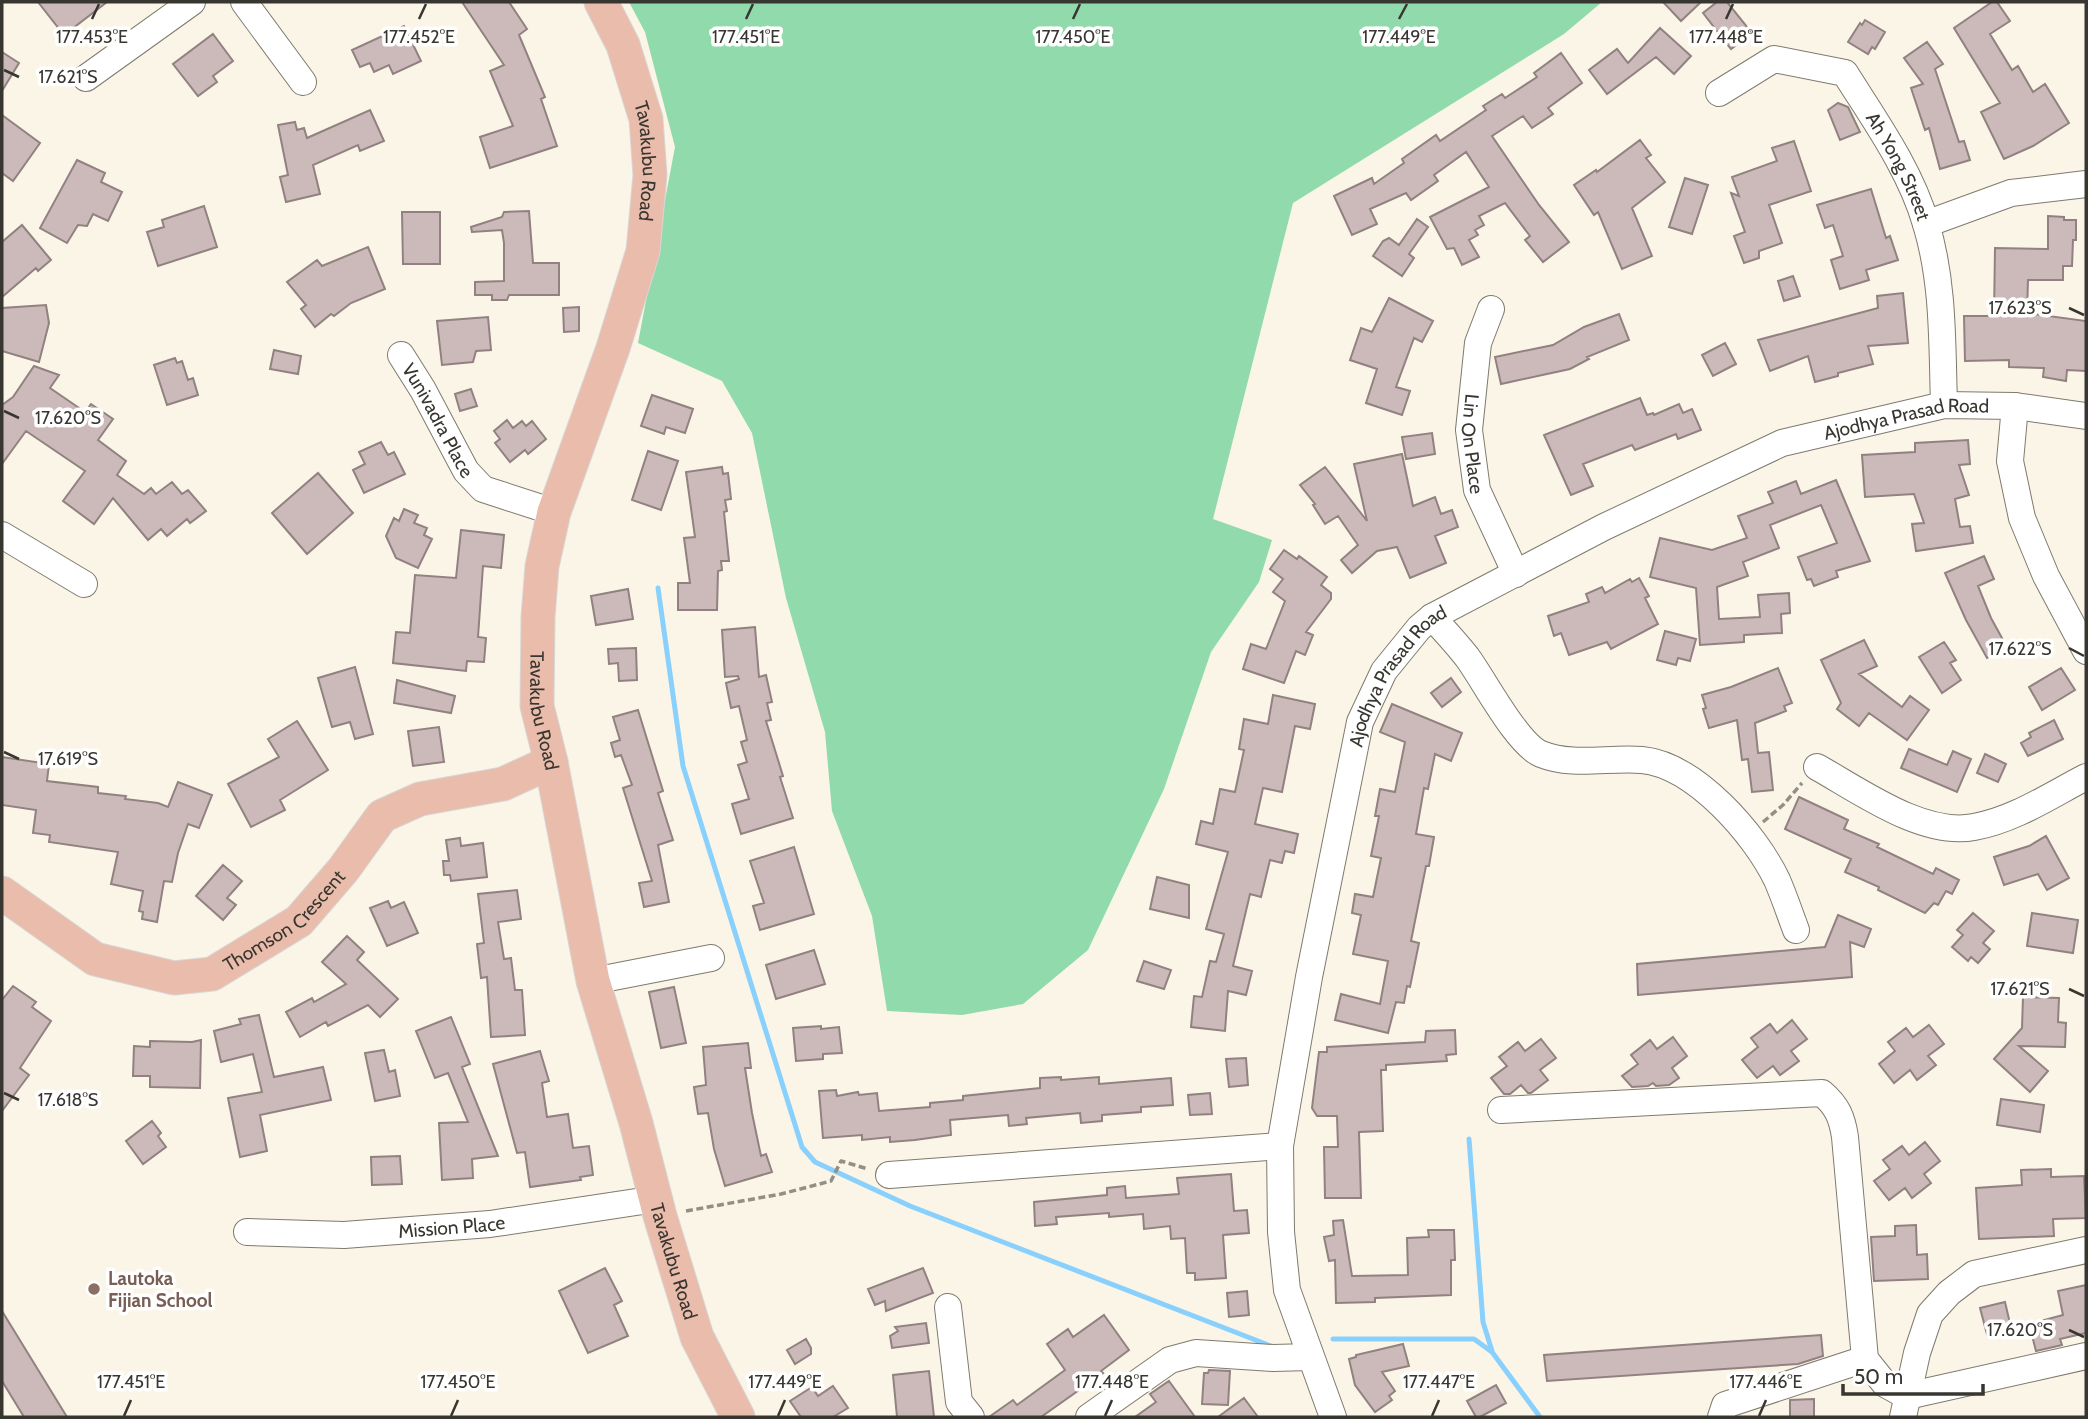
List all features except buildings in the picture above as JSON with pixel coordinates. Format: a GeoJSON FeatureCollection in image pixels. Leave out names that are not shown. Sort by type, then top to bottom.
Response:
{"type":"FeatureCollection","features":[{"type":"Feature","properties":{"kind":"main road","name":"Tavakubu Road"},"geometry":{"type":"LineString","coordinates":[[601,2],[623,45],[646,119],[650,175],[643,251],[613,348],[554,512],[542,566],[538,617],[537,706],[551,762],[593,981],[697,1337],[738,1417]]}},
{"type":"Feature","properties":{"kind":"main road","name":"Thomson Crescent"},"geometry":{"type":"LineString","coordinates":[[3,897],[95,959],[174,978],[212,974],[299,921],[343,870],[382,816],[420,799],[503,784],[551,762]]}},
{"type":"Feature","properties":{"kind":"street"},"geometry":{"type":"LineString","coordinates":[[86,78],[192,2]]}},
{"type":"Feature","properties":{"kind":"street"},"geometry":{"type":"LineString","coordinates":[[244,2],[303,82]]}},
{"type":"Feature","properties":{"kind":"street","name":"Ah Yong Street"},"geometry":{"type":"LineString","coordinates":[[1718,93],[1774,59],[1845,73],[1900,162],[1926,224],[1941,301],[1944,405]]}},
{"type":"Feature","properties":{"kind":"street"},"geometry":{"type":"LineString","coordinates":[[1926,224],[2011,193],[2086,184]]}},
{"type":"Feature","properties":{"kind":"street","name":"Lin On Place"},"geometry":{"type":"LineString","coordinates":[[1491,309],[1478,344],[1469,430],[1477,490],[1516,574]]}},
{"type":"Feature","properties":{"kind":"street","name":"Vunivadra Place"},"geometry":{"type":"LineString","coordinates":[[401,355],[466,471],[483,489],[554,512]]}},
{"type":"Feature","properties":{"kind":"street","name":"Ajodhya Prasad Road"},"geometry":{"type":"LineString","coordinates":[[1333,1417],[1287,1290],[1281,1232],[1280,1146],[1309,977],[1360,722],[1384,671],[1419,628],[1432,617],[1604,527],[1782,443],[1944,405],[2015,407],[2086,416]]}},
{"type":"Feature","properties":{"kind":"street"},"geometry":{"type":"LineString","coordinates":[[2015,407],[2010,461],[2022,518],[2046,576],[2086,651]]}},
{"type":"Feature","properties":{"kind":"street"},"geometry":{"type":"LineString","coordinates":[[2,535],[84,584]]}},
{"type":"Feature","properties":{"kind":"street"},"geometry":{"type":"LineString","coordinates":[[1432,617],[1467,657],[1517,732],[1540,754],[1572,760],[1643,760],[1672,767],[1702,787],[1748,834],[1776,878],[1796,930]]}},
{"type":"Feature","properties":{"kind":"street"},"geometry":{"type":"LineString","coordinates":[[1817,767],[1893,809],[1938,827],[1973,828],[2005,818],[2086,776]]}},
{"type":"Feature","properties":{"kind":"street"},"geometry":{"type":"LineString","coordinates":[[593,981],[711,958]]}},
{"type":"Feature","properties":{"kind":"street"},"geometry":{"type":"LineString","coordinates":[[1501,1110],[1822,1093],[1835,1105],[1846,1136],[1865,1359],[1905,1407]]}},
{"type":"Feature","properties":{"kind":"street"},"geometry":{"type":"LineString","coordinates":[[889,1175],[1280,1146]]}},
{"type":"Feature","properties":{"kind":"street","name":"Mission Place"},"geometry":{"type":"LineString","coordinates":[[247,1232],[344,1235],[658,1208]]}},
{"type":"Feature","properties":{"kind":"street"},"geometry":{"type":"LineString","coordinates":[[1905,1407],[1930,1314],[1949,1293],[1974,1274],[2086,1250]]}},
{"type":"Feature","properties":{"kind":"street"},"geometry":{"type":"LineString","coordinates":[[948,1307],[959,1402],[971,1417]]}},
{"type":"Feature","properties":{"kind":"street"},"geometry":{"type":"LineString","coordinates":[[1089,1417],[1170,1360],[1196,1353],[1273,1358],[1310,1357]]}},
{"type":"Feature","properties":{"kind":"street"},"geometry":{"type":"LineString","coordinates":[[1905,1407],[2086,1356]]}},
{"type":"Feature","properties":{"kind":"street"},"geometry":{"type":"LineString","coordinates":[[1721,1417],[1725,1405],[1865,1359]]}},
{"type":"Feature","properties":{"kind":"path"},"geometry":{"type":"LineString","coordinates":[[1748,834],[1783,806],[1817,767]]}},
{"type":"Feature","properties":{"kind":"path"},"geometry":{"type":"LineString","coordinates":[[658,1208],[781,1194],[831,1181],[842,1161],[889,1175]]}},
{"type":"Feature","properties":{"kind":"green space"},"geometry":{"type":"Polygon","coordinates":[[[629,2],[1602,2],[1564,34],[1293,203],[1213,519],[1272,540],[1259,582],[1211,652],[1164,789],[1088,950],[1023,1004],[962,1015],[887,1011],[872,916],[832,811],[825,732],[786,598],[752,433],[722,381],[638,343],[675,147],[645,32],[629,2]]]}},
{"type":"Feature","properties":{"kind":"waterway"},"geometry":{"type":"LineString","coordinates":[[658,588],[683,766],[802,1147],[815,1162],[910,1206],[1271,1346]]}},
{"type":"Feature","properties":{"kind":"waterway"},"geometry":{"type":"LineString","coordinates":[[1469,1139],[1483,1322],[1492,1351]]}},
{"type":"Feature","properties":{"kind":"waterway"},"geometry":{"type":"LineString","coordinates":[[1333,1339],[1474,1339],[1492,1352],[1540,1417]]}},
{"type":"Feature","properties":{"kind":"place","name":"Lautoka Fijian School"},"geometry":{"type":"Point","coordinates":[94,1289]}}]}
